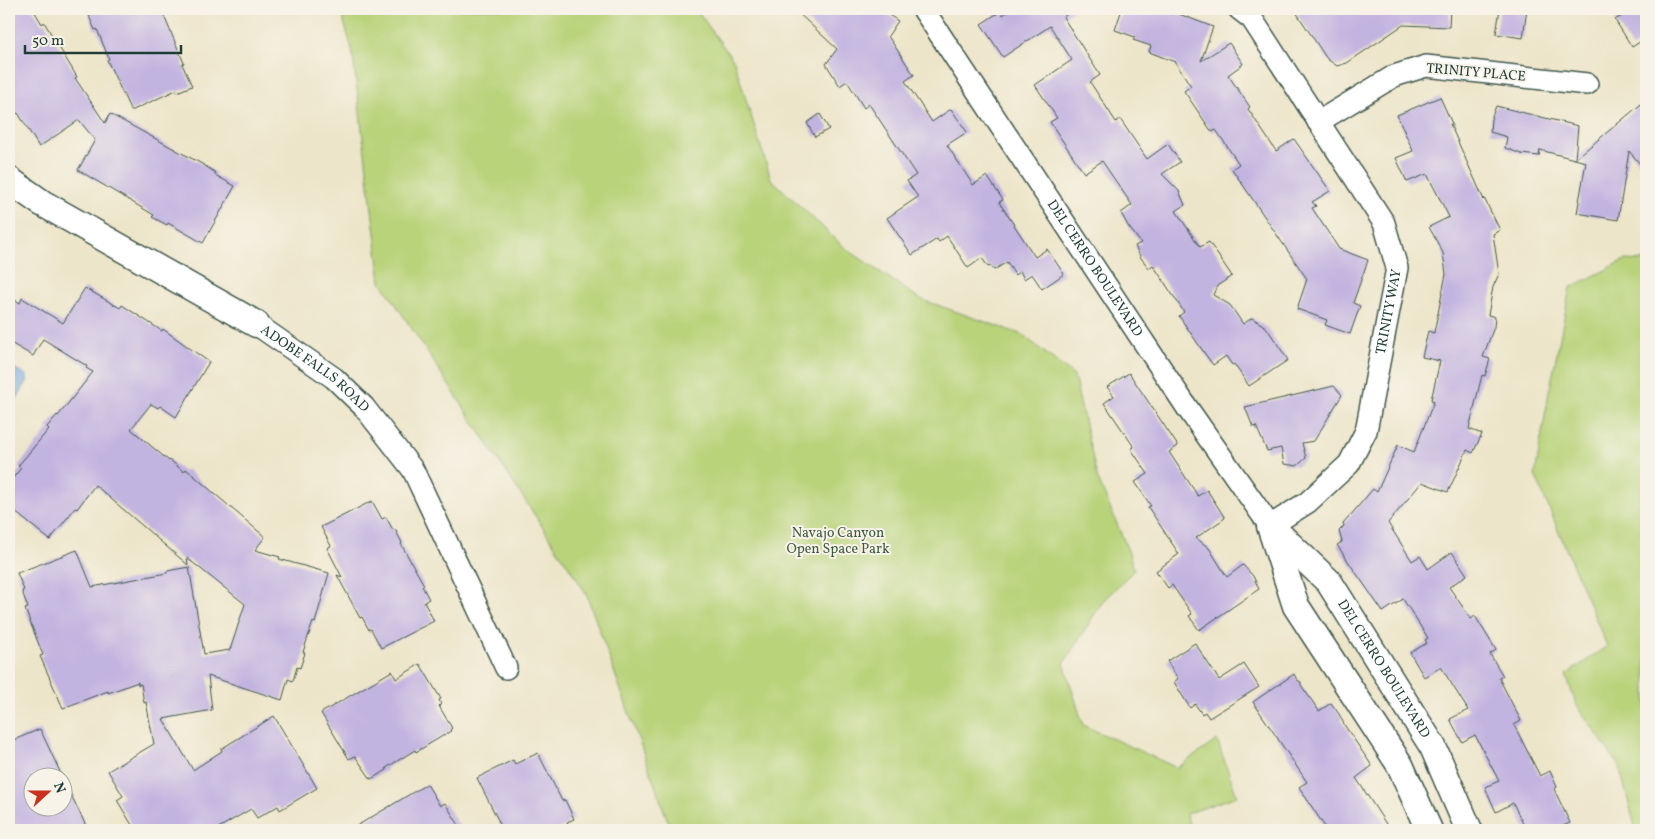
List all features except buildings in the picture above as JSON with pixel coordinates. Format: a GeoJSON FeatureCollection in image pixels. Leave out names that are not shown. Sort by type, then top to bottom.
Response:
{"type":"FeatureCollection","features":[{"type":"Feature","properties":{"kind":"street","name":"TRINITY WAY"},"geometry":{"type":"LineString","coordinates":[[1239,9],[1252,19],[1384,223],[1397,268],[1366,431],[1349,464],[1308,502],[1270,526]]}},
{"type":"Feature","properties":{"kind":"street","name":"DEL CERRO BOULEVARD"},"geometry":{"type":"LineString","coordinates":[[927,10],[1188,409],[1270,526],[1329,582],[1432,747],[1469,830]]}},
{"type":"Feature","properties":{"kind":"street","name":"TRINITY PLACE"},"geometry":{"type":"LineString","coordinates":[[1318,122],[1394,76],[1426,66],[1587,84]]}},
{"type":"Feature","properties":{"kind":"street","name":"ADOBE FALLS ROAD"},"geometry":{"type":"LineString","coordinates":[[9,180],[42,204],[256,324],[334,378],[364,407],[413,470],[506,668]]}},
{"type":"Feature","properties":{"kind":"street","name":"DEL CERRO BOULEVARD"},"geometry":{"type":"LineString","coordinates":[[1270,526],[1296,606],[1400,765],[1429,830]]}},
{"type":"Feature","properties":{"kind":"green space","name":"Navajo Canyon Open Space Park"},"geometry":{"type":"Polygon","coordinates":[[[340,9],[696,9],[734,61],[771,179],[845,248],[920,299],[1023,335],[1074,376],[1097,477],[1128,550],[1134,570],[1103,601],[1064,663],[1083,725],[1177,768],[1217,740],[1237,796],[1186,814],[1191,830],[671,830],[586,593],[381,282],[352,49],[340,9]]]}},
{"type":"Feature","properties":{"kind":"green space"},"geometry":{"type":"Polygon","coordinates":[[[1625,260],[1646,261],[1646,830],[1636,830],[1619,766],[1576,704],[1566,675],[1607,646],[1535,475],[1570,288],[1625,260]]]}},
{"type":"Feature","properties":{"kind":"water"},"geometry":{"type":"Polygon","coordinates":[[[9,365],[26,375],[28,380],[9,412],[9,365]]]}}]}
